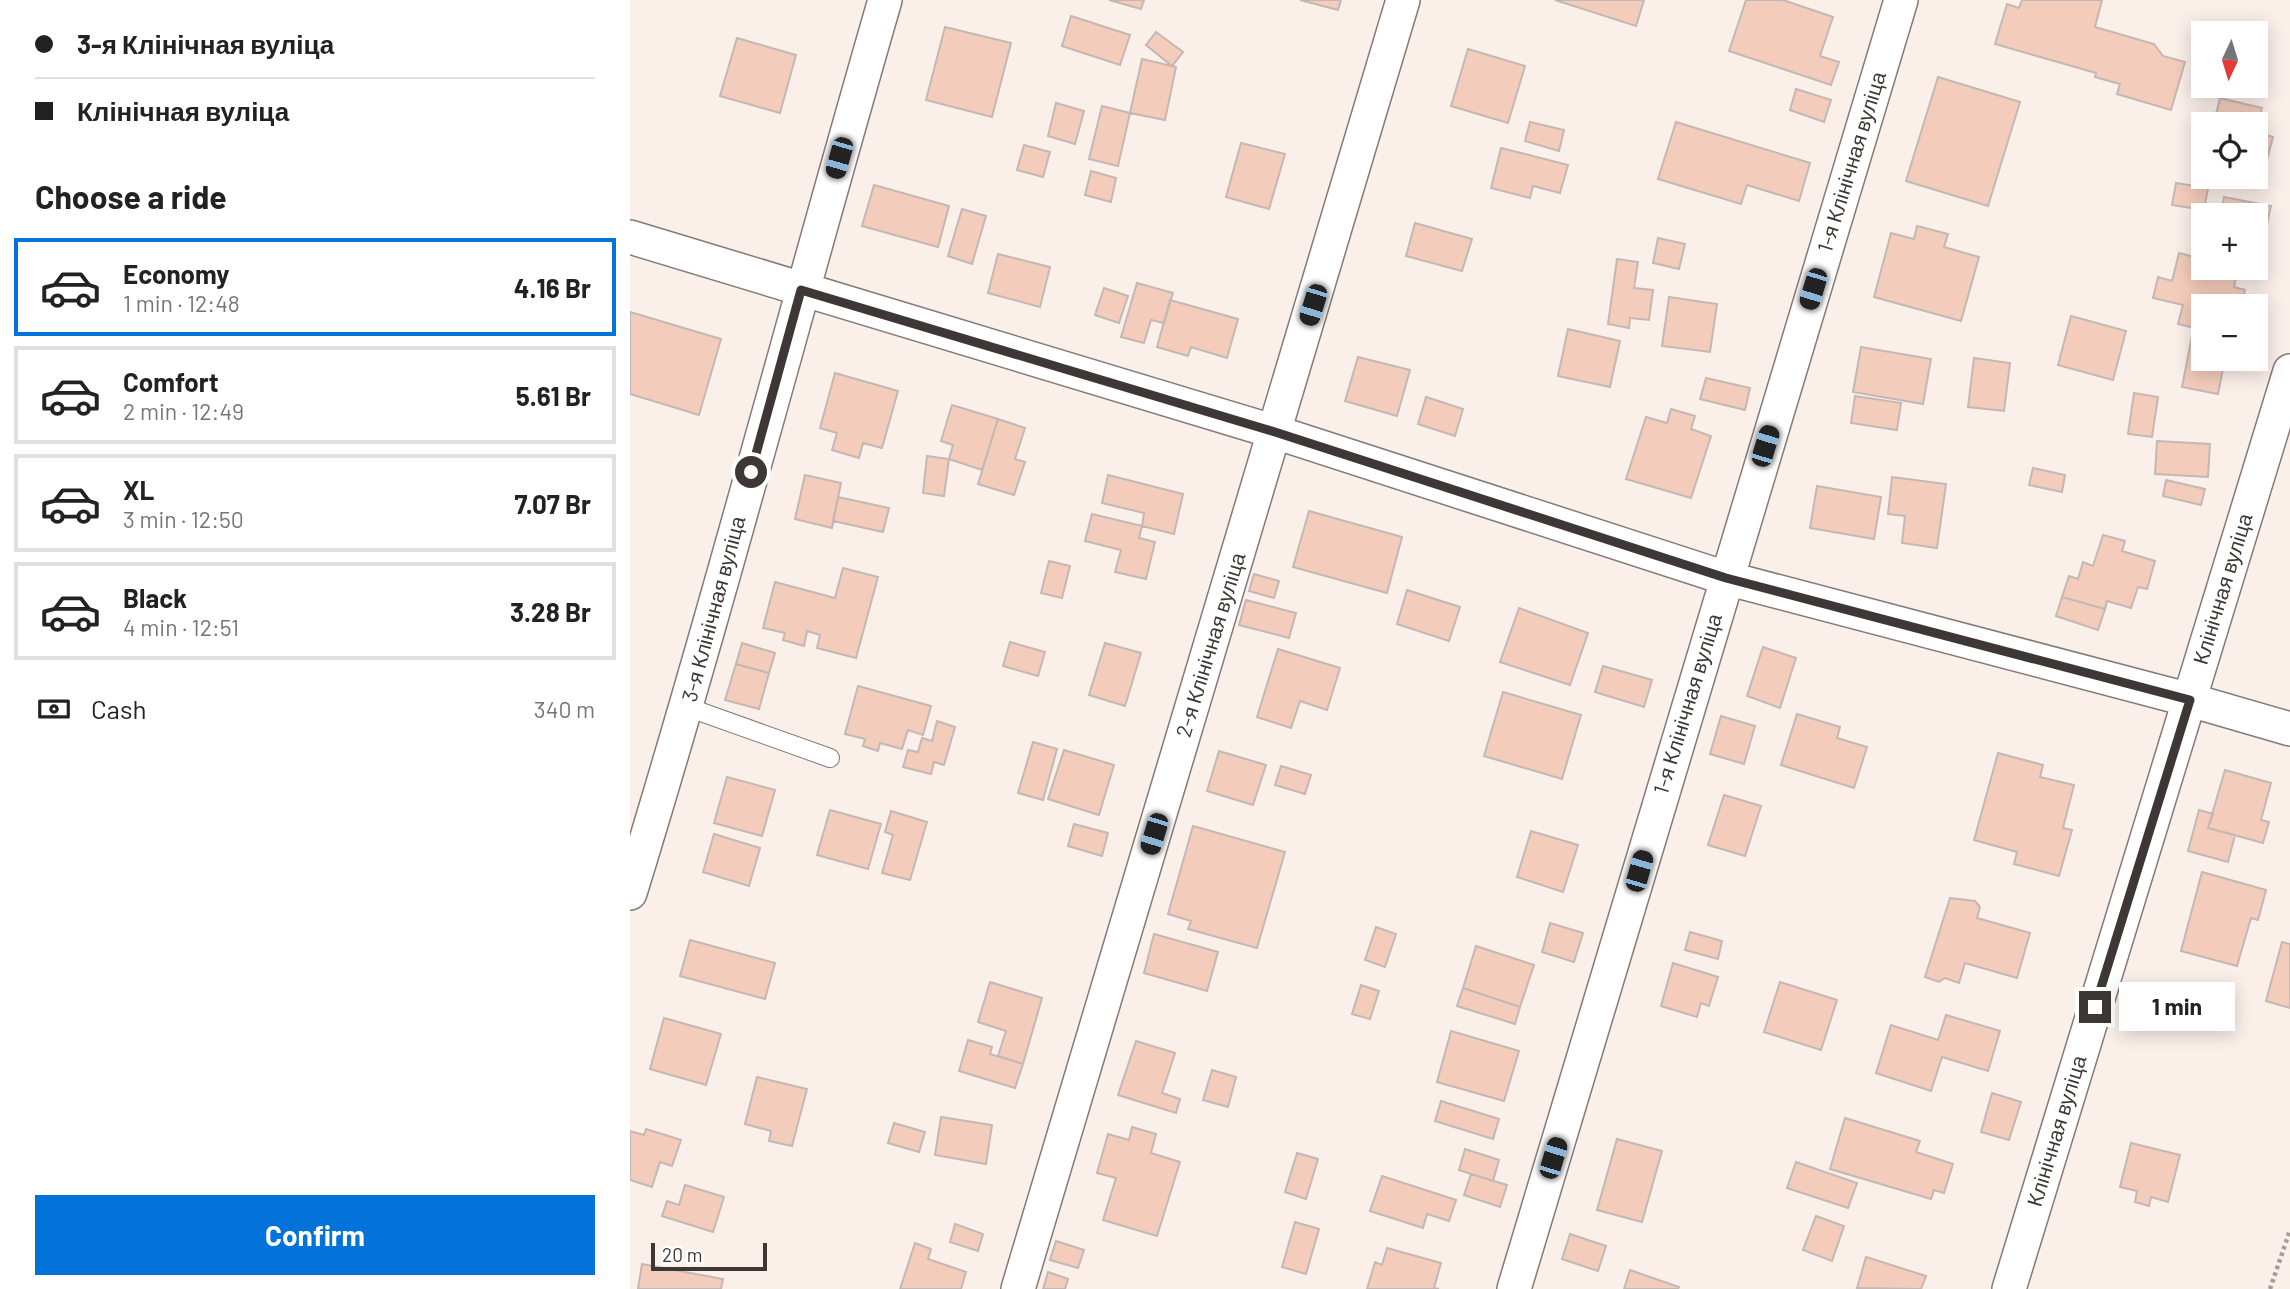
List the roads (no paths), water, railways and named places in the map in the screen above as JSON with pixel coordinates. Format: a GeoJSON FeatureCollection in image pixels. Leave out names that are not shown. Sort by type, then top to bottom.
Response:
{"type":"FeatureCollection","features":[{"type":"Feature","properties":{"kind":"street","name":"3-я Клінічная вуліца"},"geometry":{"type":"LineString","coordinates":[[630,893],[687,706],[801,290],[885,0]]}},
{"type":"Feature","properties":{"kind":"street","name":"2-я Клінічная вуліца"},"geometry":{"type":"LineString","coordinates":[[1018,1289],[1403,0]]}},
{"type":"Feature","properties":{"kind":"street","name":"1-я Клінічная вуліца"},"geometry":{"type":"LineString","coordinates":[[1514,1289],[1901,0]]}},
{"type":"Feature","properties":{"kind":"street"},"geometry":{"type":"LineString","coordinates":[[630,237],[1275,432],[1726,578],[2190,700],[2290,729]]}},
{"type":"Feature","properties":{"kind":"street","name":"Клінічная вуліца"},"geometry":{"type":"LineString","coordinates":[[2009,1289],[2290,371]]}},
{"type":"Feature","properties":{"kind":"lane"},"geometry":{"type":"LineString","coordinates":[[687,706],[830,758]]}}]}
